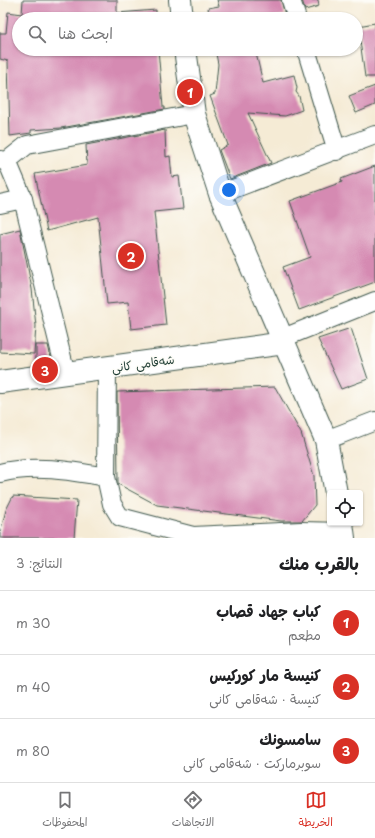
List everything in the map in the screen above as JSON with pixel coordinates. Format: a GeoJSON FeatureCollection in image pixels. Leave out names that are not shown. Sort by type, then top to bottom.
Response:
{"type":"FeatureCollection","features":[{"type":"Feature","properties":{"kind":"street"},"geometry":{"type":"LineString","coordinates":[[180,0],[181,12]]}},
{"type":"Feature","properties":{"kind":"street"},"geometry":{"type":"LineString","coordinates":[[291,0],[294,12]]}},
{"type":"Feature","properties":{"kind":"street"},"geometry":{"type":"LineString","coordinates":[[186,56],[194,114],[220,194],[326,440],[335,490]]}},
{"type":"Feature","properties":{"kind":"street"},"geometry":{"type":"LineString","coordinates":[[308,56],[337,151]]}},
{"type":"Feature","properties":{"kind":"street"},"geometry":{"type":"LineString","coordinates":[[66,374],[23,199],[4,161],[26,145],[194,114]]}},
{"type":"Feature","properties":{"kind":"street"},"geometry":{"type":"LineString","coordinates":[[220,194],[375,136]]}},
{"type":"Feature","properties":{"kind":"street"},"geometry":{"type":"LineString","coordinates":[[0,204],[23,199]]}},
{"type":"Feature","properties":{"kind":"street"},"geometry":{"type":"LineString","coordinates":[[284,340],[375,301]]}},
{"type":"Feature","properties":{"kind":"street","name":"شەقامی کانی"},"geometry":{"type":"LineString","coordinates":[[0,382],[107,368],[284,340]]}},
{"type":"Feature","properties":{"kind":"street"},"geometry":{"type":"LineString","coordinates":[[107,368],[106,477],[112,504],[120,516],[192,537],[301,531],[343,531]]}},
{"type":"Feature","properties":{"kind":"street"},"geometry":{"type":"LineString","coordinates":[[326,440],[375,421]]}},
{"type":"Feature","properties":{"kind":"street"},"geometry":{"type":"LineString","coordinates":[[0,473],[35,469],[57,470],[106,477]]}},
{"type":"Feature","properties":{"kind":"building"},"geometry":{"type":"Polygon","coordinates":[[[23,0],[117,0],[117,12],[22,12],[23,0]]]}},
{"type":"Feature","properties":{"kind":"building"},"geometry":{"type":"Polygon","coordinates":[[[217,0],[281,0],[284,12],[209,12],[208,8],[219,6],[217,0]]]}},
{"type":"Feature","properties":{"kind":"building"},"geometry":{"type":"Polygon","coordinates":[[[302,0],[318,0],[319,6],[305,10],[302,0]]]}},
{"type":"Feature","properties":{"kind":"building"},"geometry":{"type":"Polygon","coordinates":[[[156,10],[156,12],[130,12],[156,10]]]}},
{"type":"Feature","properties":{"kind":"building"},"geometry":{"type":"Polygon","coordinates":[[[8,12],[12,13],[12,56],[159,56],[163,107],[165,107],[165,109],[61,128],[31,130],[31,133],[10,136],[8,61],[0,59],[0,33],[6,33],[8,12]]]}},
{"type":"Feature","properties":{"kind":"building"},"geometry":{"type":"Polygon","coordinates":[[[375,23],[375,77],[365,77],[362,56],[363,25],[375,23]]]}},
{"type":"Feature","properties":{"kind":"building"},"geometry":{"type":"Polygon","coordinates":[[[216,56],[257,56],[263,83],[294,75],[297,88],[296,92],[299,96],[302,110],[285,116],[248,113],[271,163],[230,179],[219,150],[228,145],[210,96],[215,94],[218,64],[216,56]]]}},
{"type":"Feature","properties":{"kind":"building"},"geometry":{"type":"Polygon","coordinates":[[[375,86],[375,105],[356,113],[349,96],[375,86]]]}},
{"type":"Feature","properties":{"kind":"building"},"geometry":{"type":"Polygon","coordinates":[[[165,130],[166,157],[170,156],[172,177],[179,176],[183,209],[154,212],[166,325],[131,329],[128,302],[107,304],[98,217],[47,231],[35,174],[87,165],[86,145],[165,130]]]}},
{"type":"Feature","properties":{"kind":"building"},"geometry":{"type":"Polygon","coordinates":[[[375,166],[375,282],[299,310],[283,267],[310,257],[290,201],[342,182],[341,179],[375,166]]]}},
{"type":"Feature","properties":{"kind":"building"},"geometry":{"type":"Polygon","coordinates":[[[20,229],[32,289],[36,326],[34,354],[0,352],[0,234],[20,229]]]}},
{"type":"Feature","properties":{"kind":"building"},"geometry":{"type":"Polygon","coordinates":[[[351,328],[368,379],[341,389],[318,339],[351,328]]]}},
{"type":"Feature","properties":{"kind":"building"},"geometry":{"type":"Polygon","coordinates":[[[36,345],[48,345],[52,362],[36,364],[36,345]]]}},
{"type":"Feature","properties":{"kind":"building"},"geometry":{"type":"Polygon","coordinates":[[[275,387],[301,433],[314,476],[315,505],[302,521],[281,521],[157,505],[118,484],[117,392],[275,387]]]}},
{"type":"Feature","properties":{"kind":"building"},"geometry":{"type":"Polygon","coordinates":[[[13,496],[77,500],[74,538],[0,538],[6,510],[13,496]]]}},
{"type":"Feature","properties":{"kind":"place","name":"كباب جهاد قصاب"},"geometry":{"type":"Point","coordinates":[190,92]}},
{"type":"Feature","properties":{"kind":"place","name":"كنيسة مار كوركيس"},"geometry":{"type":"Point","coordinates":[131,256]}},
{"type":"Feature","properties":{"kind":"place","name":"سامسونك"},"geometry":{"type":"Point","coordinates":[45,370]}}]}
